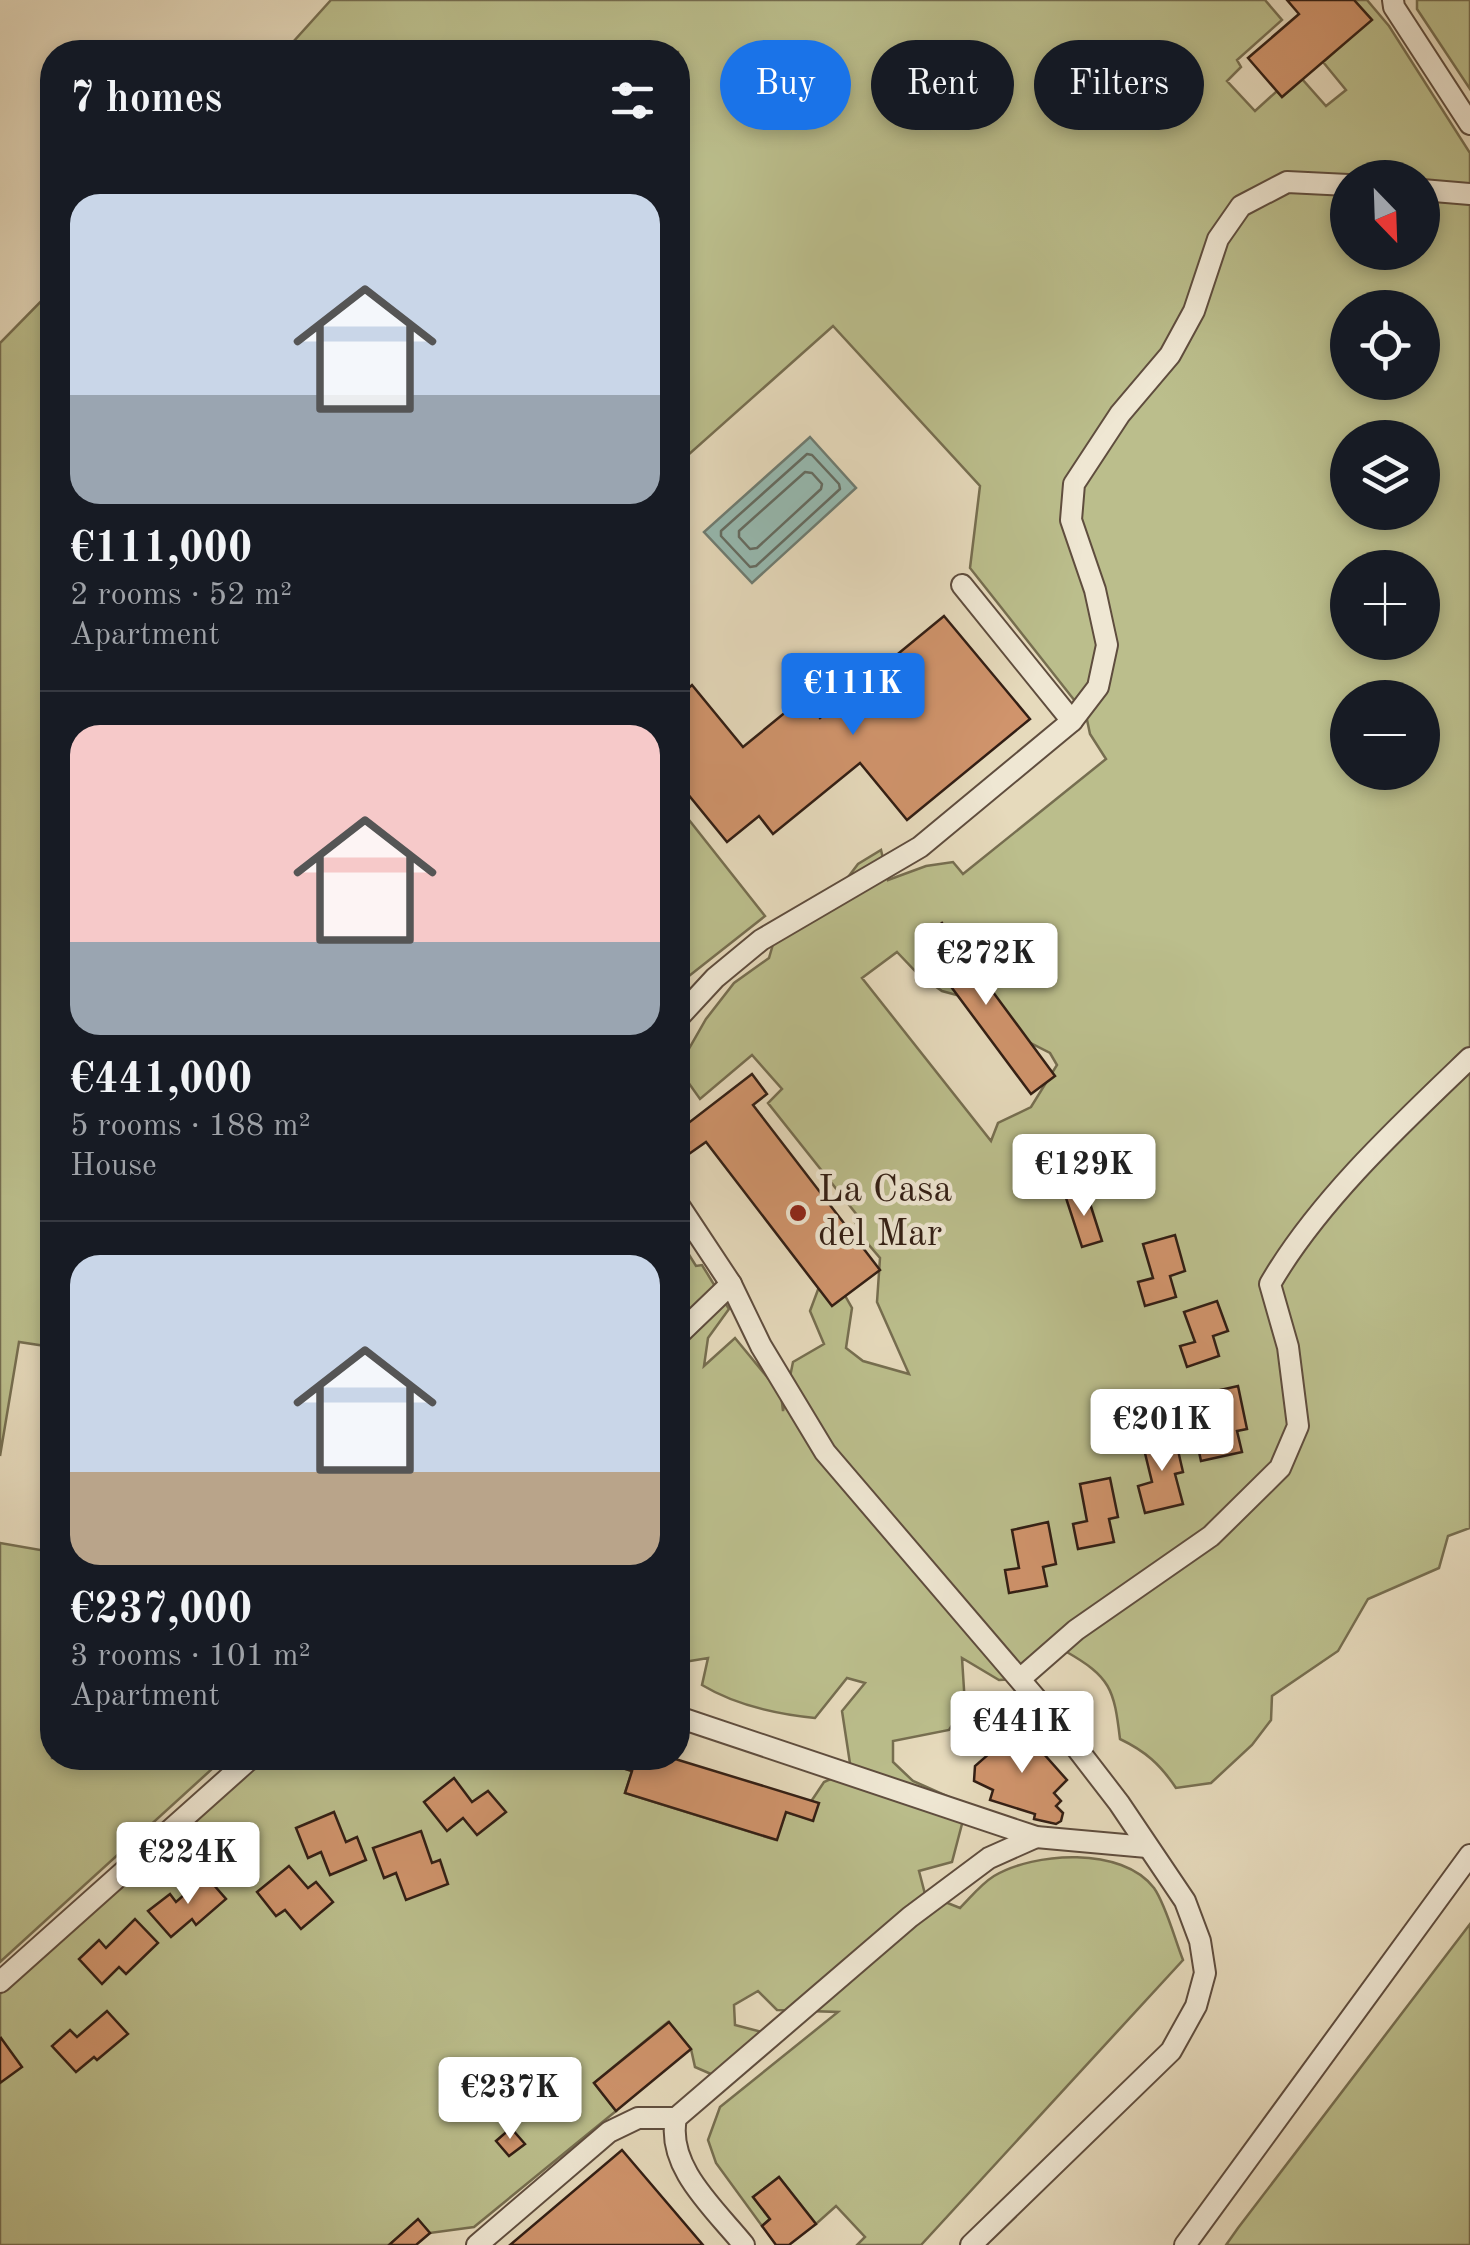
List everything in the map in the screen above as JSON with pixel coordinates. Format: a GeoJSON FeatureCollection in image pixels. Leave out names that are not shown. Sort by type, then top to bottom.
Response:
{"type":"FeatureCollection","features":[{"type":"Feature","properties":{"kind":"lane"},"geometry":{"type":"LineString","coordinates":[[1392,0],[1470,124]]}},
{"type":"Feature","properties":{"kind":"lane"},"geometry":{"type":"LineString","coordinates":[[690,1005],[715,978],[761,940],[920,847],[1072,721],[1098,687],[1107,645],[1071,520],[1074,484],[1120,414],[1170,355],[1194,311],[1218,240],[1240,206],[1287,182],[1330,184]]}},
{"type":"Feature","properties":{"kind":"lane"},"geometry":{"type":"LineString","coordinates":[[1440,192],[1470,194]]}},
{"type":"Feature","properties":{"kind":"lane"},"geometry":{"type":"LineString","coordinates":[[962,584],[1072,721]]}},
{"type":"Feature","properties":{"kind":"lane"},"geometry":{"type":"LineString","coordinates":[[1020,1679],[1076,1630],[1212,1536],[1280,1468],[1298,1426],[1288,1348],[1270,1284],[1290,1250],[1371,1157],[1470,1058]]}},
{"type":"Feature","properties":{"kind":"lane"},"geometry":{"type":"LineString","coordinates":[[690,1222],[731,1284],[761,1346],[825,1452],[1020,1679],[1119,1802],[1185,1901],[1200,1941],[1205,1973],[1196,2006],[1171,2050],[971,2245]]}},
{"type":"Feature","properties":{"kind":"lane"},"geometry":{"type":"LineString","coordinates":[[690,1317],[731,1284]]}},
{"type":"Feature","properties":{"kind":"lane"},"geometry":{"type":"LineString","coordinates":[[690,1721],[1036,1838],[1147,1847]]}},
{"type":"Feature","properties":{"kind":"lane"},"geometry":{"type":"LineString","coordinates":[[0,1982],[238,1770]]}},
{"type":"Feature","properties":{"kind":"lane"},"geometry":{"type":"LineString","coordinates":[[744,2245],[683,2170],[672,2138],[676,2118],[910,1918],[989,1858],[1036,1838]]}},
{"type":"Feature","properties":{"kind":"lane"},"geometry":{"type":"LineString","coordinates":[[1185,2245],[1470,1854]]}},
{"type":"Feature","properties":{"kind":"lane"},"geometry":{"type":"LineString","coordinates":[[477,2245],[609,2132],[638,2118],[676,2118]]}},
{"type":"Feature","properties":{"kind":"green space"},"geometry":{"type":"Polygon","coordinates":[[[331,0],[1265,0],[1282,20],[1237,60],[1241,67],[1227,81],[1255,111],[1277,91],[1282,97],[1302,79],[1326,106],[1346,90],[1323,62],[1371,19],[1354,0],[1367,0],[1389,26],[1470,153],[1470,1528],[1448,1536],[1439,1568],[1368,1599],[1338,1651],[1272,1696],[1271,1720],[1252,1745],[1211,1783],[1176,1788],[1151,1759],[1120,1739],[1108,1686],[1092,1669],[1065,1651],[1020,1679],[999,1680],[962,1658],[965,1705],[949,1730],[893,1741],[893,1762],[913,1781],[967,1805],[952,1862],[919,1871],[925,1894],[960,1908],[989,1879],[1011,1868],[1054,1858],[1100,1859],[1140,1874],[1154,1888],[1183,1960],[921,2245],[857,2245],[865,2237],[836,2206],[816,2224],[779,2177],[753,2197],[770,2219],[762,2226],[716,2163],[708,2140],[720,2107],[838,2012],[777,2010],[758,1991],[734,2005],[735,2025],[762,2032],[720,2078],[695,2067],[691,2049],[668,2022],[594,2083],[616,2111],[474,2227],[430,2233],[418,2220],[389,2245],[0,2245],[0,1994],[247,1770],[629,1770],[632,1771],[625,1793],[776,1840],[786,1812],[813,1820],[810,1803],[824,1782],[851,1770],[842,1711],[865,1683],[847,1678],[815,1718],[756,1708],[728,1698],[702,1685],[708,1658],[690,1661],[690,1256],[696,1266],[702,1265],[729,1309],[708,1338],[704,1366],[735,1338],[781,1394],[783,1411],[793,1362],[824,1344],[810,1311],[819,1287],[839,1285],[852,1308],[846,1348],[863,1361],[909,1374],[877,1302],[880,1258],[854,1220],[861,1220],[768,1103],[782,1089],[752,1055],[700,1099],[690,1085],[690,1047],[734,983],[769,958],[778,927],[833,897],[858,864],[881,850],[888,880],[926,866],[953,862],[963,874],[1106,759],[1090,734],[1086,715],[970,568],[980,486],[833,326],[690,453],[690,40],[295,40],[331,0]],[[897,952],[862,978],[991,1141],[998,1123],[1031,1107],[1057,1065],[1050,1053],[1001,1028],[979,1001],[942,991],[897,952]]]}},
{"type":"Feature","properties":{"kind":"green space"},"geometry":{"type":"Polygon","coordinates":[[[1417,0],[1470,0],[1470,89],[1417,9],[1417,0]]]}},
{"type":"Feature","properties":{"kind":"green space"},"geometry":{"type":"Polygon","coordinates":[[[40,302],[40,1345],[19,1342],[0,1456],[0,343],[40,302]]]}},
{"type":"Feature","properties":{"kind":"green space"},"geometry":{"type":"Polygon","coordinates":[[[690,821],[765,916],[690,975],[690,821]]]}},
{"type":"Feature","properties":{"kind":"green space"},"geometry":{"type":"Polygon","coordinates":[[[0,1543],[40,1550],[40,1770],[211,1770],[0,1962],[0,1543]]]}},
{"type":"Feature","properties":{"kind":"green space"},"geometry":{"type":"Polygon","coordinates":[[[1470,1924],[1470,2245],[1226,2245],[1238,2228],[1470,1924]]]}},
{"type":"Feature","properties":{"kind":"water"},"geometry":{"type":"Polygon","coordinates":[[[810,437],[856,488],[752,583],[704,532],[810,437]]]}},
{"type":"Feature","properties":{"kind":"building"},"geometry":{"type":"Polygon","coordinates":[[[1287,0],[1354,0],[1372,20],[1282,97],[1248,58],[1299,14],[1287,0]]]}},
{"type":"Feature","properties":{"kind":"building"},"geometry":{"type":"Polygon","coordinates":[[[944,616],[1030,719],[907,820],[860,763],[773,834],[759,816],[727,842],[690,797],[690,687],[743,747],[804,697],[820,718],[944,616]]]}},
{"type":"Feature","properties":{"kind":"building"},"geometry":{"type":"Polygon","coordinates":[[[942,923],[1055,1076],[1031,1094],[917,941],[942,923]]]}},
{"type":"Feature","properties":{"kind":"building","name":"La Casa del Mar"},"geometry":{"type":"Polygon","coordinates":[[[752,1074],[767,1094],[753,1105],[880,1270],[832,1306],[706,1142],[690,1153],[690,1122],[752,1074]]]}},
{"type":"Feature","properties":{"kind":"building"},"geometry":{"type":"Polygon","coordinates":[[[1086,1191],[1102,1241],[1082,1247],[1066,1198],[1086,1191]]]}},
{"type":"Feature","properties":{"kind":"building"},"geometry":{"type":"Polygon","coordinates":[[[1175,1235],[1185,1271],[1170,1276],[1176,1297],[1145,1306],[1138,1282],[1153,1278],[1143,1244],[1175,1235]]]}},
{"type":"Feature","properties":{"kind":"building"},"geometry":{"type":"Polygon","coordinates":[[[1217,1301],[1228,1331],[1213,1336],[1219,1356],[1187,1367],[1180,1346],[1195,1342],[1184,1312],[1217,1301]]]}},
{"type":"Feature","properties":{"kind":"building"},"geometry":{"type":"Polygon","coordinates":[[[1238,1386],[1247,1429],[1237,1431],[1242,1452],[1201,1461],[1196,1438],[1206,1435],[1198,1395],[1238,1386]]]}},
{"type":"Feature","properties":{"kind":"building"},"geometry":{"type":"Polygon","coordinates":[[[1174,1433],[1183,1472],[1175,1474],[1183,1504],[1145,1513],[1138,1486],[1152,1482],[1142,1441],[1174,1433]]]}},
{"type":"Feature","properties":{"kind":"building"},"geometry":{"type":"Polygon","coordinates":[[[1110,1478],[1118,1517],[1109,1519],[1114,1542],[1078,1549],[1073,1524],[1087,1521],[1080,1484],[1110,1478]]]}},
{"type":"Feature","properties":{"kind":"building"},"geometry":{"type":"Polygon","coordinates":[[[1048,1522],[1056,1564],[1043,1567],[1047,1586],[1009,1593],[1005,1570],[1019,1568],[1012,1530],[1048,1522]]]}},
{"type":"Feature","properties":{"kind":"building"},"geometry":{"type":"Polygon","coordinates":[[[1012,1718],[1067,1780],[1054,1793],[1061,1801],[1056,1806],[1063,1813],[1056,1824],[990,1800],[993,1790],[974,1781],[975,1766],[1005,1740],[997,1731],[1012,1718]]]}},
{"type":"Feature","properties":{"kind":"building"},"geometry":{"type":"Polygon","coordinates":[[[690,1764],[819,1803],[813,1821],[786,1812],[777,1840],[625,1793],[632,1771],[629,1770],[690,1770],[690,1764]]]}},
{"type":"Feature","properties":{"kind":"building"},"geometry":{"type":"Polygon","coordinates":[[[454,1778],[472,1802],[488,1791],[506,1812],[477,1835],[463,1818],[447,1831],[424,1802],[454,1778]]]}},
{"type":"Feature","properties":{"kind":"building"},"geometry":{"type":"Polygon","coordinates":[[[334,1812],[346,1842],[357,1837],[366,1860],[330,1875],[321,1852],[308,1858],[296,1828],[334,1812]]]}},
{"type":"Feature","properties":{"kind":"building"},"geometry":{"type":"Polygon","coordinates":[[[421,1831],[432,1863],[440,1860],[448,1884],[406,1900],[396,1873],[384,1878],[373,1848],[421,1831]]]}},
{"type":"Feature","properties":{"kind":"building"},"geometry":{"type":"Polygon","coordinates":[[[289,1866],[308,1888],[316,1882],[333,1902],[301,1929],[285,1910],[276,1916],[257,1892],[289,1866]]]}},
{"type":"Feature","properties":{"kind":"building"},"geometry":{"type":"Polygon","coordinates":[[[206,1876],[226,1899],[196,1925],[192,1919],[171,1937],[148,1911],[170,1894],[176,1902],[206,1876]]]}},
{"type":"Feature","properties":{"kind":"building"},"geometry":{"type":"Polygon","coordinates":[[[135,1919],[158,1943],[126,1974],[119,1967],[102,1984],[79,1959],[99,1940],[106,1948],[135,1919]]]}},
{"type":"Feature","properties":{"kind":"building"},"geometry":{"type":"Polygon","coordinates":[[[107,2011],[128,2034],[76,2072],[52,2046],[70,2030],[77,2037],[107,2011]]]}},
{"type":"Feature","properties":{"kind":"building"},"geometry":{"type":"Polygon","coordinates":[[[669,2022],[691,2049],[616,2111],[594,2083],[669,2022]]]}},
{"type":"Feature","properties":{"kind":"building"},"geometry":{"type":"Polygon","coordinates":[[[0,2039],[22,2067],[0,2083],[0,2039]]]}},
{"type":"Feature","properties":{"kind":"building"},"geometry":{"type":"Polygon","coordinates":[[[511,2128],[525,2144],[509,2156],[496,2141],[511,2128]]]}},
{"type":"Feature","properties":{"kind":"building"},"geometry":{"type":"Polygon","coordinates":[[[622,2150],[703,2245],[510,2245],[622,2150]]]}},
{"type":"Feature","properties":{"kind":"building"},"geometry":{"type":"Polygon","coordinates":[[[779,2177],[816,2224],[789,2245],[776,2245],[762,2226],[770,2219],[753,2197],[779,2177]]]}},
{"type":"Feature","properties":{"kind":"building"},"geometry":{"type":"Polygon","coordinates":[[[418,2219],[430,2233],[416,2245],[389,2245],[418,2219]]]}},
{"type":"Feature","properties":{"kind":"place","name":"La Casa del Mar"},"geometry":{"type":"Point","coordinates":[798,1213]}}]}
